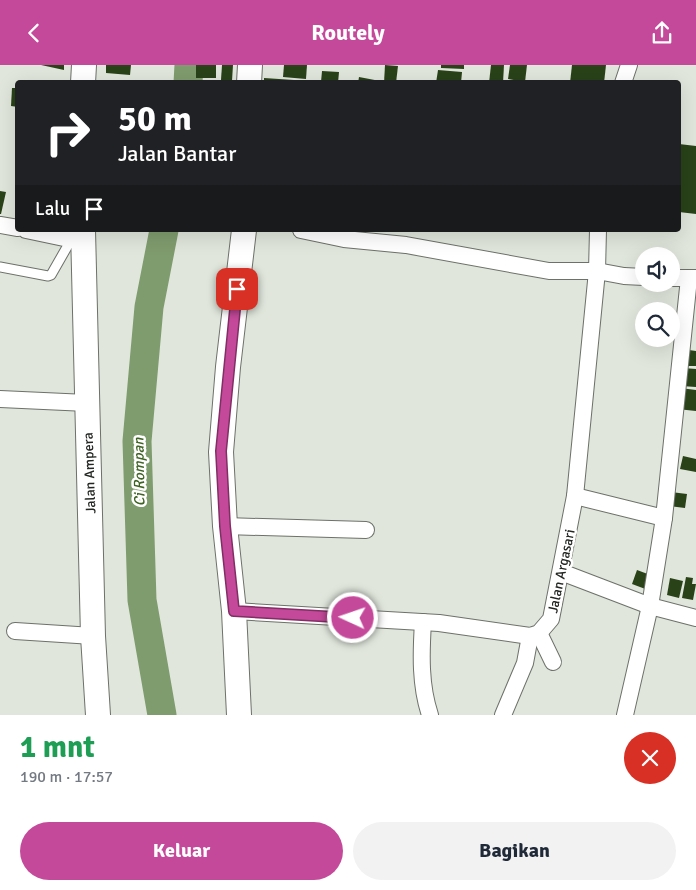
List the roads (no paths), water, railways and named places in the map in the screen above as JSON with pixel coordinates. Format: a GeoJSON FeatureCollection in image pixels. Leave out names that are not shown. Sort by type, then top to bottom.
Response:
{"type":"FeatureCollection","features":[{"type":"Feature","properties":{"kind":"street"},"geometry":{"type":"LineString","coordinates":[[83,80],[84,65]]}},
{"type":"Feature","properties":{"kind":"street"},"geometry":{"type":"LineString","coordinates":[[249,80],[250,65]]}},
{"type":"Feature","properties":{"kind":"street"},"geometry":{"type":"LineString","coordinates":[[624,80],[629,65]]}},
{"type":"Feature","properties":{"kind":"street"},"geometry":{"type":"LineString","coordinates":[[0,225],[15,228]]}},
{"type":"Feature","properties":{"kind":"street"},"geometry":{"type":"LineString","coordinates":[[41,232],[79,237]]}},
{"type":"Feature","properties":{"kind":"street"},"geometry":{"type":"LineString","coordinates":[[239,715],[234,611],[225,526],[221,451],[228,367],[244,232]]}},
{"type":"Feature","properties":{"kind":"street"},"geometry":{"type":"LineString","coordinates":[[311,232],[344,239],[407,237],[549,271],[597,271],[635,277]]}},
{"type":"Feature","properties":{"kind":"street","name":"Jalan Argasari"},"geometry":{"type":"LineString","coordinates":[[534,635],[551,619],[575,496],[597,271],[598,232]]}},
{"type":"Feature","properties":{"kind":"street","name":"Jalan Ampera"},"geometry":{"type":"LineString","coordinates":[[79,237],[87,403],[93,635],[98,715]]}},
{"type":"Feature","properties":{"kind":"street"},"geometry":{"type":"LineString","coordinates":[[625,715],[650,606],[664,518],[693,278],[680,278]]}},
{"type":"Feature","properties":{"kind":"street"},"geometry":{"type":"LineString","coordinates":[[0,399],[87,403]]}},
{"type":"Feature","properties":{"kind":"street"},"geometry":{"type":"LineString","coordinates":[[575,496],[664,518]]}},
{"type":"Feature","properties":{"kind":"street"},"geometry":{"type":"LineString","coordinates":[[225,526],[366,530]]}},
{"type":"Feature","properties":{"kind":"street"},"geometry":{"type":"LineString","coordinates":[[561,572],[650,606],[696,618]]}},
{"type":"Feature","properties":{"kind":"street"},"geometry":{"type":"LineString","coordinates":[[234,611],[423,622],[534,635],[552,662]]}},
{"type":"Feature","properties":{"kind":"street"},"geometry":{"type":"LineString","coordinates":[[423,622],[422,669],[424,691],[430,715]]}},
{"type":"Feature","properties":{"kind":"street"},"geometry":{"type":"LineString","coordinates":[[15,631],[93,635]]}},
{"type":"Feature","properties":{"kind":"street"},"geometry":{"type":"LineString","coordinates":[[503,715],[525,663],[534,635]]}},
{"type":"Feature","properties":{"kind":"lane"},"geometry":{"type":"LineString","coordinates":[[0,267],[48,277],[79,237]]}},
{"type":"Feature","properties":{"kind":"waterway","name":"Ci Rompan"},"geometry":{"type":"LineString","coordinates":[[188,80],[189,65]]}},
{"type":"Feature","properties":{"kind":"waterway","name":"Ci Rompan"},"geometry":{"type":"LineString","coordinates":[[162,715],[142,600],[137,441],[149,307],[164,232]]}}]}
